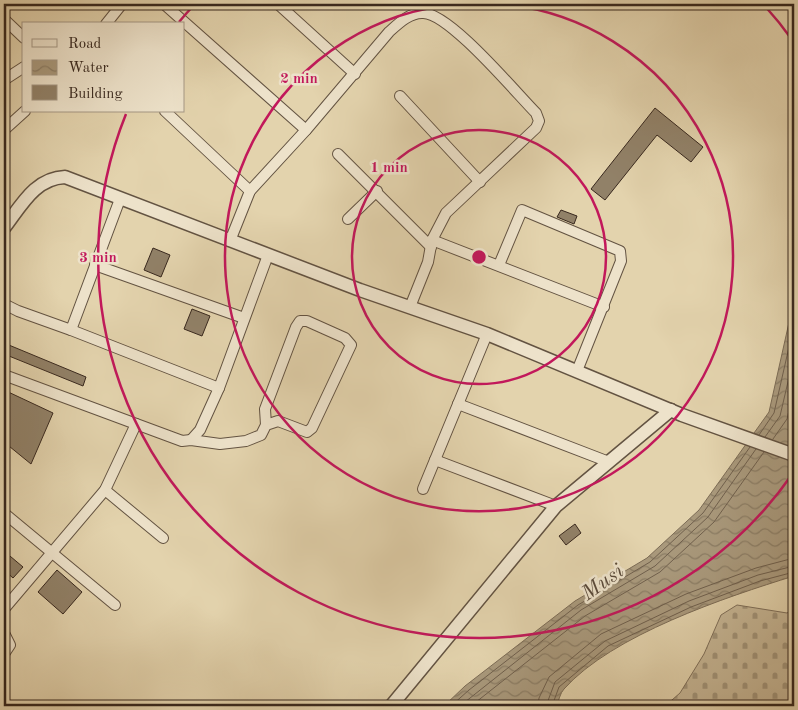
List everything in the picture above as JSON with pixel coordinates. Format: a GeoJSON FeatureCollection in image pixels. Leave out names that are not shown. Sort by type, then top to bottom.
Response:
{"type":"FeatureCollection","features":[{"type":"Feature","properties":{"kind":"street"},"geometry":{"type":"LineString","coordinates":[[108,22],[122,4]]}},
{"type":"Feature","properties":{"kind":"street"},"geometry":{"type":"LineString","coordinates":[[164,4],[184,22]]}},
{"type":"Feature","properties":{"kind":"street"},"geometry":{"type":"LineString","coordinates":[[278,4],[354,74]]}},
{"type":"Feature","properties":{"kind":"street"},"geometry":{"type":"LineString","coordinates":[[230,241],[250,191],[306,130],[389,32],[403,19],[422,12],[437,16],[458,32],[536,114],[539,121],[536,128],[446,213],[432,243],[428,262],[410,307]]}},
{"type":"Feature","properties":{"kind":"street"},"geometry":{"type":"LineString","coordinates":[[4,20],[22,36]]}},
{"type":"Feature","properties":{"kind":"street"},"geometry":{"type":"LineString","coordinates":[[185,23],[306,130]]}},
{"type":"Feature","properties":{"kind":"street"},"geometry":{"type":"LineString","coordinates":[[4,80],[22,68]]}},
{"type":"Feature","properties":{"kind":"street"},"geometry":{"type":"LineString","coordinates":[[400,96],[480,182]]}},
{"type":"Feature","properties":{"kind":"street"},"geometry":{"type":"LineString","coordinates":[[4,130],[24,112]]}},
{"type":"Feature","properties":{"kind":"street"},"geometry":{"type":"LineString","coordinates":[[166,112],[250,191]]}},
{"type":"Feature","properties":{"kind":"street"},"geometry":{"type":"LineString","coordinates":[[338,154],[432,243],[499,265],[604,307]]}},
{"type":"Feature","properties":{"kind":"street"},"geometry":{"type":"LineString","coordinates":[[4,228],[37,187],[51,177],[65,177],[230,241],[487,334],[676,413],[794,456]]}},
{"type":"Feature","properties":{"kind":"street"},"geometry":{"type":"LineString","coordinates":[[348,219],[377,191]]}},
{"type":"Feature","properties":{"kind":"street"},"geometry":{"type":"LineString","coordinates":[[71,330],[120,198]]}},
{"type":"Feature","properties":{"kind":"street"},"geometry":{"type":"LineString","coordinates":[[499,265],[522,210],[620,251],[622,262],[577,371]]}},
{"type":"Feature","properties":{"kind":"street"},"geometry":{"type":"LineString","coordinates":[[191,440],[200,430],[218,388],[268,255]]}},
{"type":"Feature","properties":{"kind":"street"},"geometry":{"type":"LineString","coordinates":[[95,265],[244,318]]}},
{"type":"Feature","properties":{"kind":"street"},"geometry":{"type":"LineString","coordinates":[[4,305],[218,388]]}},
{"type":"Feature","properties":{"kind":"street"},"geometry":{"type":"LineString","coordinates":[[4,375],[182,441],[191,440],[220,444],[246,441],[261,435],[266,425],[265,409],[300,321],[307,321],[346,338],[351,345],[312,428],[307,432],[278,421],[266,425]]}},
{"type":"Feature","properties":{"kind":"street"},"geometry":{"type":"LineString","coordinates":[[423,489],[487,334]]}},
{"type":"Feature","properties":{"kind":"street"},"geometry":{"type":"LineString","coordinates":[[458,404],[609,462]]}},
{"type":"Feature","properties":{"kind":"street"},"geometry":{"type":"LineString","coordinates":[[390,706],[556,506],[609,462],[676,413]]}},
{"type":"Feature","properties":{"kind":"street"},"geometry":{"type":"LineString","coordinates":[[4,609],[105,490],[136,424]]}},
{"type":"Feature","properties":{"kind":"street"},"geometry":{"type":"LineString","coordinates":[[435,460],[556,506]]}},
{"type":"Feature","properties":{"kind":"street"},"geometry":{"type":"LineString","coordinates":[[105,490],[163,538]]}},
{"type":"Feature","properties":{"kind":"street"},"geometry":{"type":"LineString","coordinates":[[4,514],[52,551],[115,605]]}},
{"type":"Feature","properties":{"kind":"street"},"geometry":{"type":"LineString","coordinates":[[4,634],[10,645],[4,654]]}},
{"type":"Feature","properties":{"kind":"green space"},"geometry":{"type":"Polygon","coordinates":[[[737,605],[787,613],[794,609],[794,706],[665,706],[680,693],[704,654],[721,615],[737,605]]]}},
{"type":"Feature","properties":{"kind":"water"},"geometry":{"type":"Polygon","coordinates":[[[794,300],[794,576],[704,607],[640,635],[585,670],[563,691],[556,706],[444,706],[465,686],[575,601],[647,558],[699,510],[769,412],[794,300]]]}},
{"type":"Feature","properties":{"kind":"building"},"geometry":{"type":"Polygon","coordinates":[[[655,108],[703,147],[691,162],[657,135],[605,200],[591,189],[655,108]]]}},
{"type":"Feature","properties":{"kind":"building"},"geometry":{"type":"Polygon","coordinates":[[[561,210],[577,216],[574,224],[557,217],[561,210]]]}},
{"type":"Feature","properties":{"kind":"building"},"geometry":{"type":"Polygon","coordinates":[[[153,248],[170,255],[161,277],[144,270],[153,248]]]}},
{"type":"Feature","properties":{"kind":"building"},"geometry":{"type":"Polygon","coordinates":[[[192,309],[210,316],[202,336],[184,329],[192,309]]]}},
{"type":"Feature","properties":{"kind":"building"},"geometry":{"type":"Polygon","coordinates":[[[4,343],[86,377],[83,386],[4,354],[4,343]]]}},
{"type":"Feature","properties":{"kind":"building"},"geometry":{"type":"Polygon","coordinates":[[[4,390],[53,413],[31,464],[4,442],[4,390]]]}},
{"type":"Feature","properties":{"kind":"building"},"geometry":{"type":"Polygon","coordinates":[[[575,524],[581,533],[566,545],[559,536],[575,524]]]}},
{"type":"Feature","properties":{"kind":"building"},"geometry":{"type":"Polygon","coordinates":[[[4,551],[23,567],[13,578],[4,570],[4,551]]]}},
{"type":"Feature","properties":{"kind":"building"},"geometry":{"type":"Polygon","coordinates":[[[57,570],[82,592],[63,614],[38,592],[57,570]]]}},
{"type":"Feature","properties":{"kind":"water label","name":"Musi"},"geometry":{"type":"Point","coordinates":[603,583]}}]}
